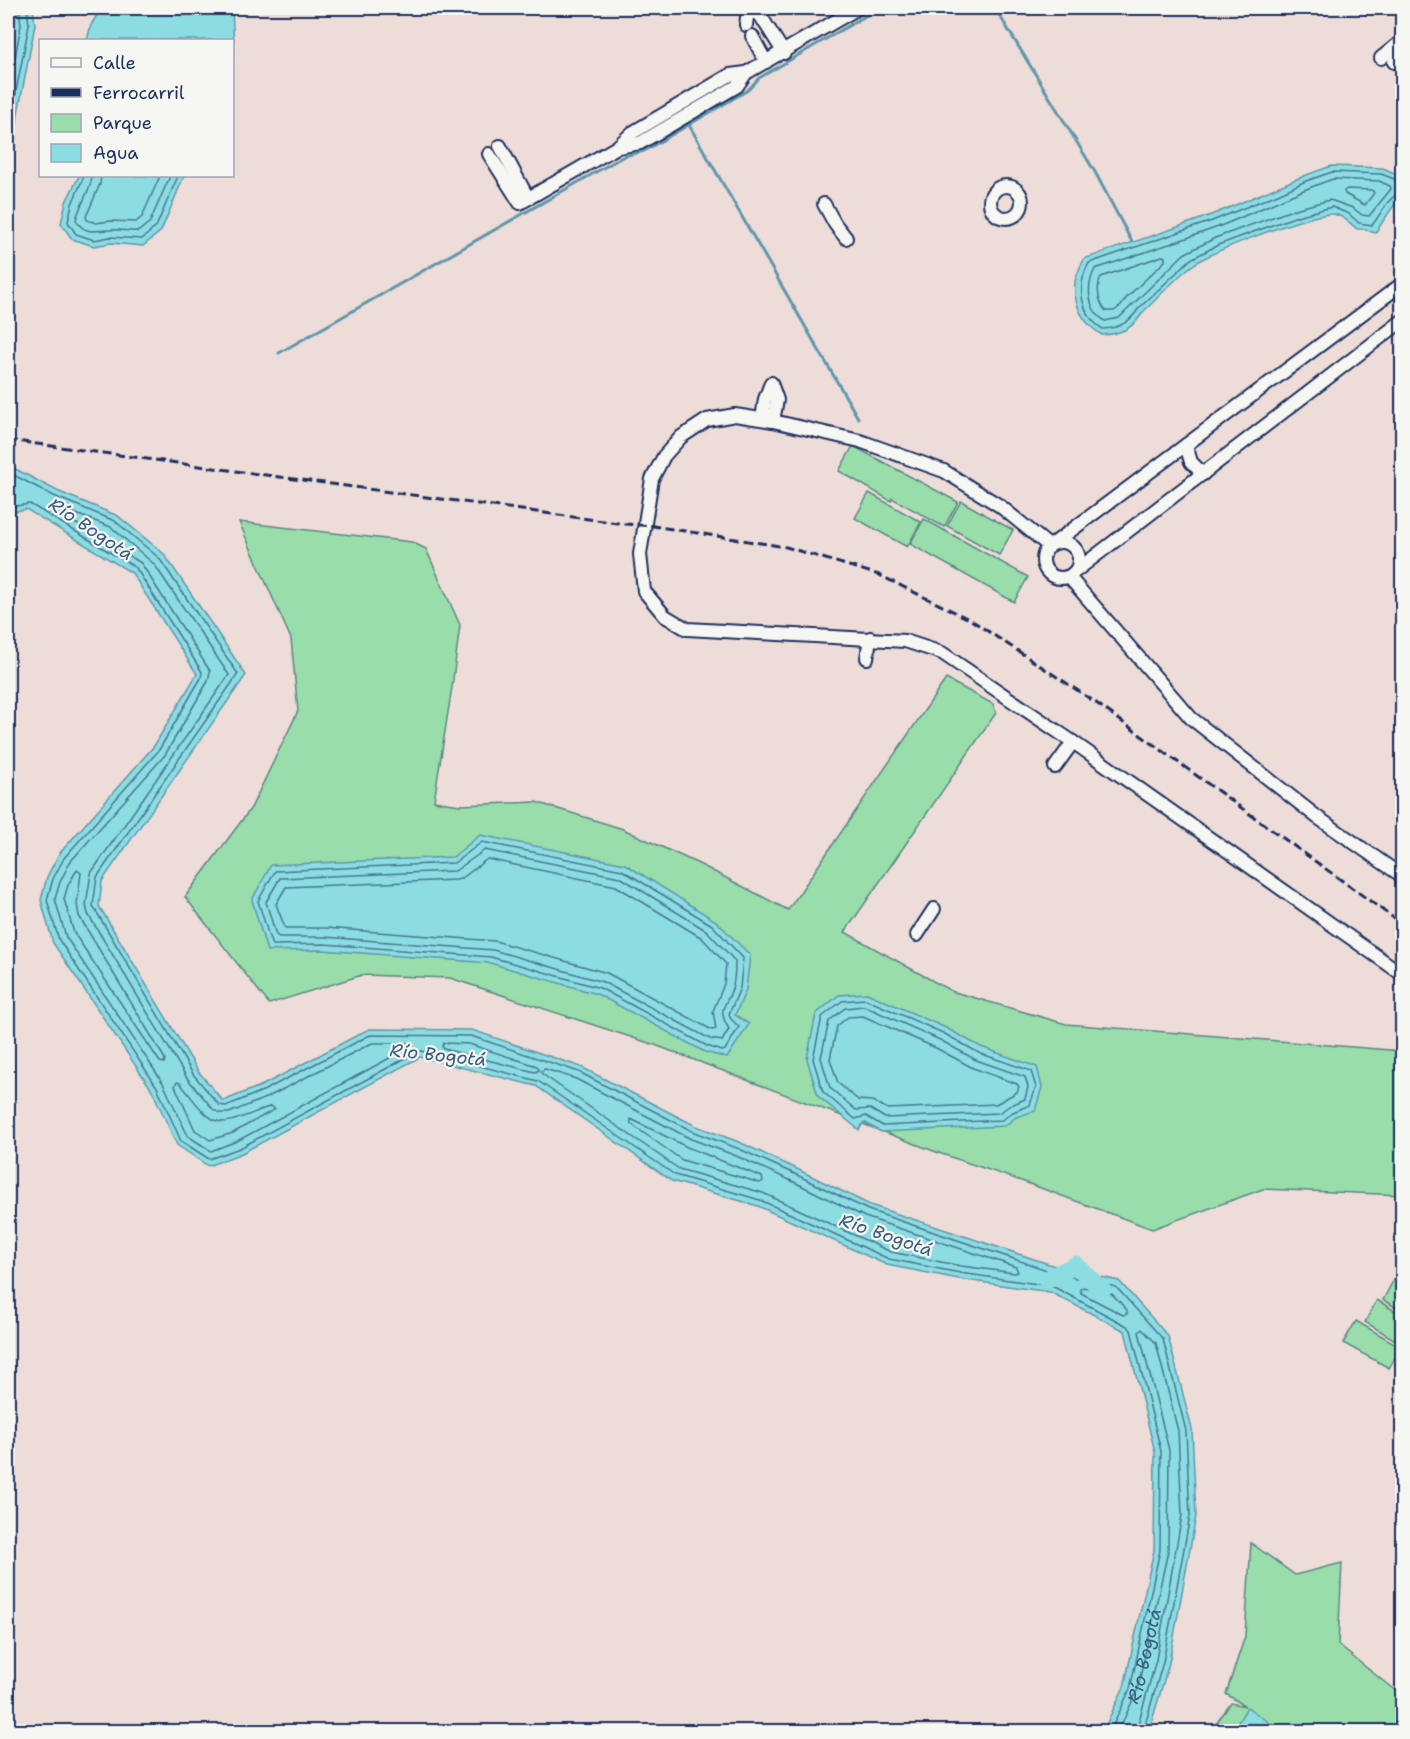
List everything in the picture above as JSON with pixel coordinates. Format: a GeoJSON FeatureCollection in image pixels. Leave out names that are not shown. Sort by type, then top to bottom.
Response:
{"type":"FeatureCollection","features":[{"type":"Feature","properties":{"kind":"street"},"geometry":{"type":"LineString","coordinates":[[524,200],[617,147],[640,143],[737,86],[746,73],[858,8]]}},
{"type":"Feature","properties":{"kind":"street"},"geometry":{"type":"LineString","coordinates":[[766,62],[749,31],[748,10],[760,15],[784,53]]}},
{"type":"Feature","properties":{"kind":"street"},"geometry":{"type":"LineString","coordinates":[[1381,58],[1402,41]]}},
{"type":"Feature","properties":{"kind":"street"},"geometry":{"type":"LineString","coordinates":[[500,146],[524,200]]}},
{"type":"Feature","properties":{"kind":"street"},"geometry":{"type":"LineString","coordinates":[[489,154],[524,200]]}},
{"type":"Feature","properties":{"kind":"street"},"geometry":{"type":"LineString","coordinates":[[824,204],[846,238]]}},
{"type":"Feature","properties":{"kind":"street"},"geometry":{"type":"LineString","coordinates":[[1402,284],[1053,544],[1043,557],[1045,570],[1055,578],[1073,573],[1402,321]]}},
{"type":"Feature","properties":{"kind":"street"},"geometry":{"type":"LineString","coordinates":[[1073,573],[1079,563],[1076,550],[1071,545],[1053,544],[1000,506],[944,471],[860,441],[768,420],[735,415],[707,420],[681,437],[664,456],[652,479],[640,554],[644,591],[665,616],[687,629],[905,641],[942,653],[1073,742],[1402,974]]}},
{"type":"Feature","properties":{"kind":"street"},"geometry":{"type":"LineString","coordinates":[[1186,445],[1191,462],[1203,474]]}},
{"type":"Feature","properties":{"kind":"street"},"geometry":{"type":"LineString","coordinates":[[1073,573],[1191,718],[1317,817],[1402,876]]}},
{"type":"Feature","properties":{"kind":"street"},"geometry":{"type":"LineString","coordinates":[[867,658],[870,638]]}},
{"type":"Feature","properties":{"kind":"street"},"geometry":{"type":"LineString","coordinates":[[1055,767],[1073,742]]}},
{"type":"Feature","properties":{"kind":"street"},"geometry":{"type":"LineString","coordinates":[[917,935],[934,909]]}},
{"type":"Feature","properties":{"kind":"green space"},"geometry":{"type":"Polygon","coordinates":[[[853,446],[958,502],[944,527],[892,498],[891,501],[839,471],[853,446]]]}},
{"type":"Feature","properties":{"kind":"green space"},"geometry":{"type":"Polygon","coordinates":[[[869,493],[921,522],[907,547],[855,518],[869,493]]]}},
{"type":"Feature","properties":{"kind":"green space"},"geometry":{"type":"Polygon","coordinates":[[[961,501],[1013,530],[999,555],[947,526],[961,501]]]}},
{"type":"Feature","properties":{"kind":"green space"},"geometry":{"type":"Polygon","coordinates":[[[924,519],[1028,577],[1014,602],[910,544],[924,519]]]}},
{"type":"Feature","properties":{"kind":"green space"},"geometry":{"type":"Polygon","coordinates":[[[239,522],[412,542],[426,549],[460,625],[434,801],[460,805],[536,802],[623,829],[703,866],[788,910],[946,679],[993,704],[996,713],[845,932],[951,991],[1066,1024],[1402,1051],[1402,1195],[1263,1189],[1152,1229],[939,1153],[655,1045],[450,978],[362,975],[269,1004],[185,897],[251,808],[298,711],[291,639],[239,522]]]}},
{"type":"Feature","properties":{"kind":"green space"},"geometry":{"type":"Polygon","coordinates":[[[1395,1277],[1402,1281],[1402,1311],[1383,1300],[1395,1277]]]}},
{"type":"Feature","properties":{"kind":"green space"},"geometry":{"type":"Polygon","coordinates":[[[1377,1300],[1402,1315],[1402,1344],[1365,1322],[1377,1300]]]}},
{"type":"Feature","properties":{"kind":"green space"},"geometry":{"type":"Polygon","coordinates":[[[1356,1321],[1401,1347],[1389,1368],[1343,1343],[1356,1321]]]}},
{"type":"Feature","properties":{"kind":"green space"},"geometry":{"type":"Polygon","coordinates":[[[1251,1543],[1295,1575],[1342,1563],[1338,1645],[1402,1696],[1402,1731],[1210,1732],[1231,1703],[1245,1706],[1226,1694],[1245,1636],[1251,1543]]]}},
{"type":"Feature","properties":{"kind":"water"},"geometry":{"type":"Polygon","coordinates":[[[8,8],[33,8],[35,25],[18,113],[13,164],[8,171],[8,8]]]}},
{"type":"Feature","properties":{"kind":"water"},"geometry":{"type":"Polygon","coordinates":[[[101,8],[232,8],[234,39],[87,39],[91,25],[101,8]]]}},
{"type":"Feature","properties":{"kind":"water"},"geometry":{"type":"Polygon","coordinates":[[[1332,166],[1383,168],[1401,176],[1402,199],[1392,208],[1375,233],[1357,229],[1345,219],[1334,214],[1301,220],[1238,243],[1193,265],[1143,312],[1135,323],[1120,332],[1102,335],[1089,325],[1081,313],[1076,298],[1075,282],[1084,259],[1211,215],[1332,166]]]}},
{"type":"Feature","properties":{"kind":"water"},"geometry":{"type":"Polygon","coordinates":[[[78,177],[184,177],[161,231],[143,246],[111,243],[94,246],[72,239],[61,223],[66,202],[78,177]]]}},
{"type":"Feature","properties":{"kind":"water"},"geometry":{"type":"Polygon","coordinates":[[[8,465],[57,491],[118,516],[164,554],[246,675],[102,881],[99,906],[198,1071],[223,1101],[263,1085],[369,1029],[472,1030],[581,1067],[696,1126],[739,1142],[870,1205],[1061,1268],[1119,1281],[1168,1336],[1192,1429],[1196,1516],[1169,1663],[1149,1731],[1103,1731],[1124,1687],[1154,1550],[1155,1452],[1125,1331],[1050,1292],[959,1279],[887,1265],[758,1206],[672,1181],[536,1086],[420,1057],[242,1153],[208,1166],[177,1145],[152,1090],[53,943],[41,900],[47,877],[59,854],[154,746],[197,674],[132,573],[26,509],[8,513],[8,465]]]}},
{"type":"Feature","properties":{"kind":"water"},"geometry":{"type":"Polygon","coordinates":[[[480,835],[625,864],[716,921],[750,955],[746,990],[735,1015],[749,1024],[727,1058],[705,1052],[597,994],[490,963],[323,950],[267,951],[252,900],[271,865],[453,857],[480,835]]]}},
{"type":"Feature","properties":{"kind":"water"},"geometry":{"type":"Polygon","coordinates":[[[867,993],[946,1028],[981,1047],[1037,1067],[1042,1087],[1035,1111],[1016,1117],[1005,1126],[881,1132],[864,1122],[859,1130],[818,1096],[807,1059],[816,1014],[839,995],[867,993]]]}},
{"type":"Feature","properties":{"kind":"water"},"geometry":{"type":"Polygon","coordinates":[[[1247,1707],[1271,1724],[1278,1731],[1233,1731],[1247,1707]]]}},
{"type":"Feature","properties":{"kind":"waterway"},"geometry":{"type":"LineString","coordinates":[[279,353],[624,156],[644,151],[748,90],[759,78],[879,8]]}},
{"type":"Feature","properties":{"kind":"waterway"},"geometry":{"type":"LineString","coordinates":[[995,8],[1095,172],[1132,242]]}},
{"type":"Feature","properties":{"kind":"waterway"},"geometry":{"type":"LineString","coordinates":[[689,125],[858,418]]}},
{"type":"Feature","properties":{"kind":"waterway","name":"Río Bogotá"},"geometry":{"type":"LineString","coordinates":[[1047,1279],[1076,1265],[1102,1290]]}},
{"type":"Feature","properties":{"kind":"railway"},"geometry":{"type":"LineString","coordinates":[[8,440],[653,526],[786,547],[879,575],[971,620],[1092,700],[1402,924]]}}]}
